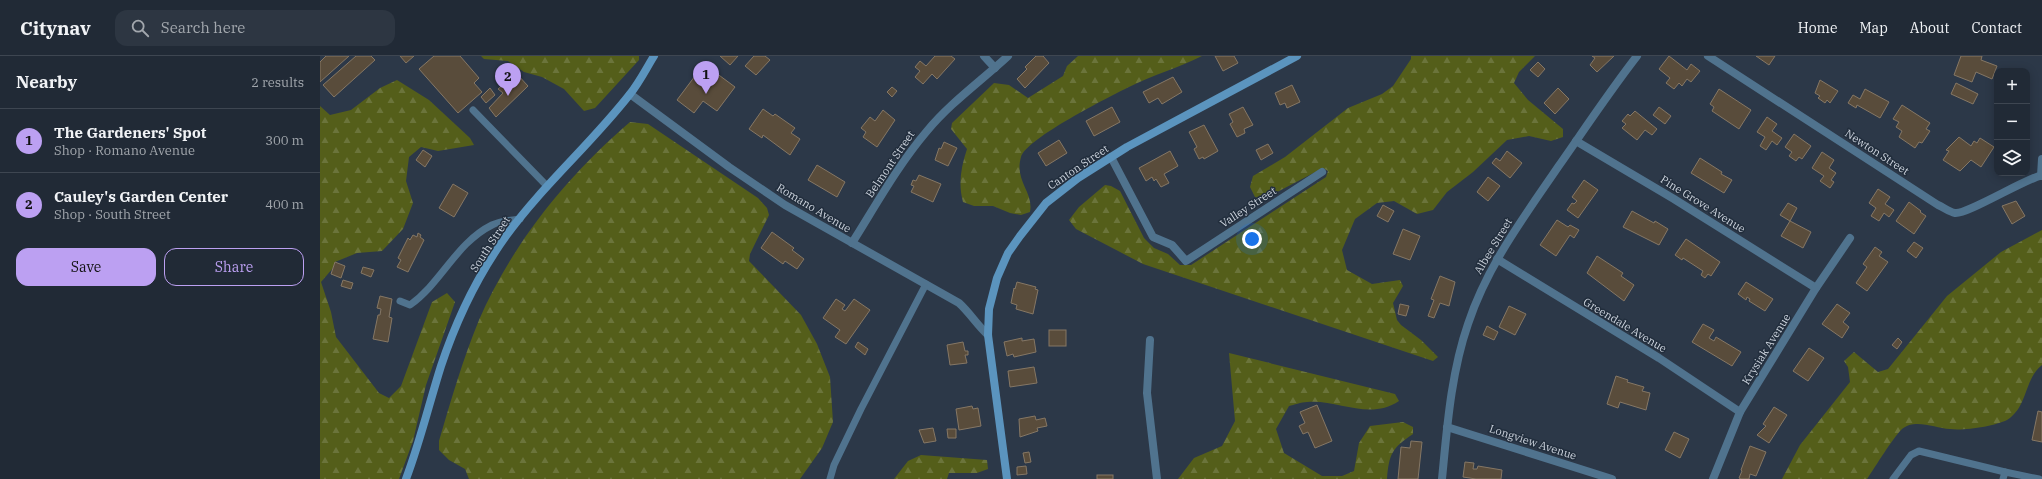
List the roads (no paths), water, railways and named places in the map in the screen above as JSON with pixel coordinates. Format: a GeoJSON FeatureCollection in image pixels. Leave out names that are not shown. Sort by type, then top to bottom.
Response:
{"type":"FeatureCollection","features":[{"type":"Feature","properties":{"kind":"street","name":"South Street"},"geometry":{"type":"LineString","coordinates":[[406,479],[418,446],[442,365],[464,309],[486,269],[520,219],[547,186],[630,94],[654,56]]}},
{"type":"Feature","properties":{"kind":"street"},"geometry":{"type":"LineString","coordinates":[[984,56],[995,68]]}},
{"type":"Feature","properties":{"kind":"street","name":"Belmont Street"},"geometry":{"type":"LineString","coordinates":[[852,243],[902,163],[926,131],[1008,56]]}},
{"type":"Feature","properties":{"kind":"street","name":"Canton Street"},"geometry":{"type":"LineString","coordinates":[[1007,479],[988,335],[989,309],[997,278],[1008,253],[1046,203],[1078,178],[1111,157],[1297,56]]}},
{"type":"Feature","properties":{"kind":"street","name":"Albee Street"},"geometry":{"type":"LineString","coordinates":[[1442,479],[1447,427],[1456,371],[1468,325],[1484,282],[1524,216],[1637,56]]}},
{"type":"Feature","properties":{"kind":"street","name":"Newton Street"},"geometry":{"type":"LineString","coordinates":[[1708,56],[1938,205],[1955,213],[1966,212],[2011,187],[2041,176]]}},
{"type":"Feature","properties":{"kind":"street","name":"Romano Avenue"},"geometry":{"type":"LineString","coordinates":[[630,94],[729,167],[785,205],[959,304],[971,314],[980,329],[988,335]]}},
{"type":"Feature","properties":{"kind":"street","name":"Pine Grove Avenue"},"geometry":{"type":"LineString","coordinates":[[1576,141],[1674,199],[1816,288]]}},
{"type":"Feature","properties":{"kind":"street","name":"Valley Street"},"geometry":{"type":"LineString","coordinates":[[1111,157],[1153,237],[1172,245],[1186,261],[1322,172]]}},
{"type":"Feature","properties":{"kind":"street"},"geometry":{"type":"LineString","coordinates":[[2041,176],[2042,159]]}},
{"type":"Feature","properties":{"kind":"street","name":"Krysiak Avenue"},"geometry":{"type":"LineString","coordinates":[[1713,479],[1740,412],[1816,288],[1850,238]]}},
{"type":"Feature","properties":{"kind":"street","name":"Greendale Avenue"},"geometry":{"type":"LineString","coordinates":[[1497,259],[1659,358],[1740,412]]}},
{"type":"Feature","properties":{"kind":"street"},"geometry":{"type":"LineString","coordinates":[[1150,340],[1147,393],[1157,479]]}},
{"type":"Feature","properties":{"kind":"street","name":"Longview Avenue"},"geometry":{"type":"LineString","coordinates":[[1447,427],[1612,479]]}},
{"type":"Feature","properties":{"kind":"lane"},"geometry":{"type":"LineString","coordinates":[[473,110],[547,186]]}},
{"type":"Feature","properties":{"kind":"lane"},"geometry":{"type":"LineString","coordinates":[[400,301],[410,305],[420,297],[466,242],[493,224],[520,219]]}},
{"type":"Feature","properties":{"kind":"lane"},"geometry":{"type":"LineString","coordinates":[[830,479],[834,465],[855,421],[926,284]]}},
{"type":"Feature","properties":{"kind":"lane"},"geometry":{"type":"LineString","coordinates":[[1893,479],[1911,455],[1919,451],[2004,475],[2038,479]]}},
{"type":"Feature","properties":{"kind":"place","name":"The Gardeners' Spot"},"geometry":{"type":"Point","coordinates":[706,94]}},
{"type":"Feature","properties":{"kind":"place","name":"Cauley's Garden Center"},"geometry":{"type":"Point","coordinates":[508,96]}}]}
